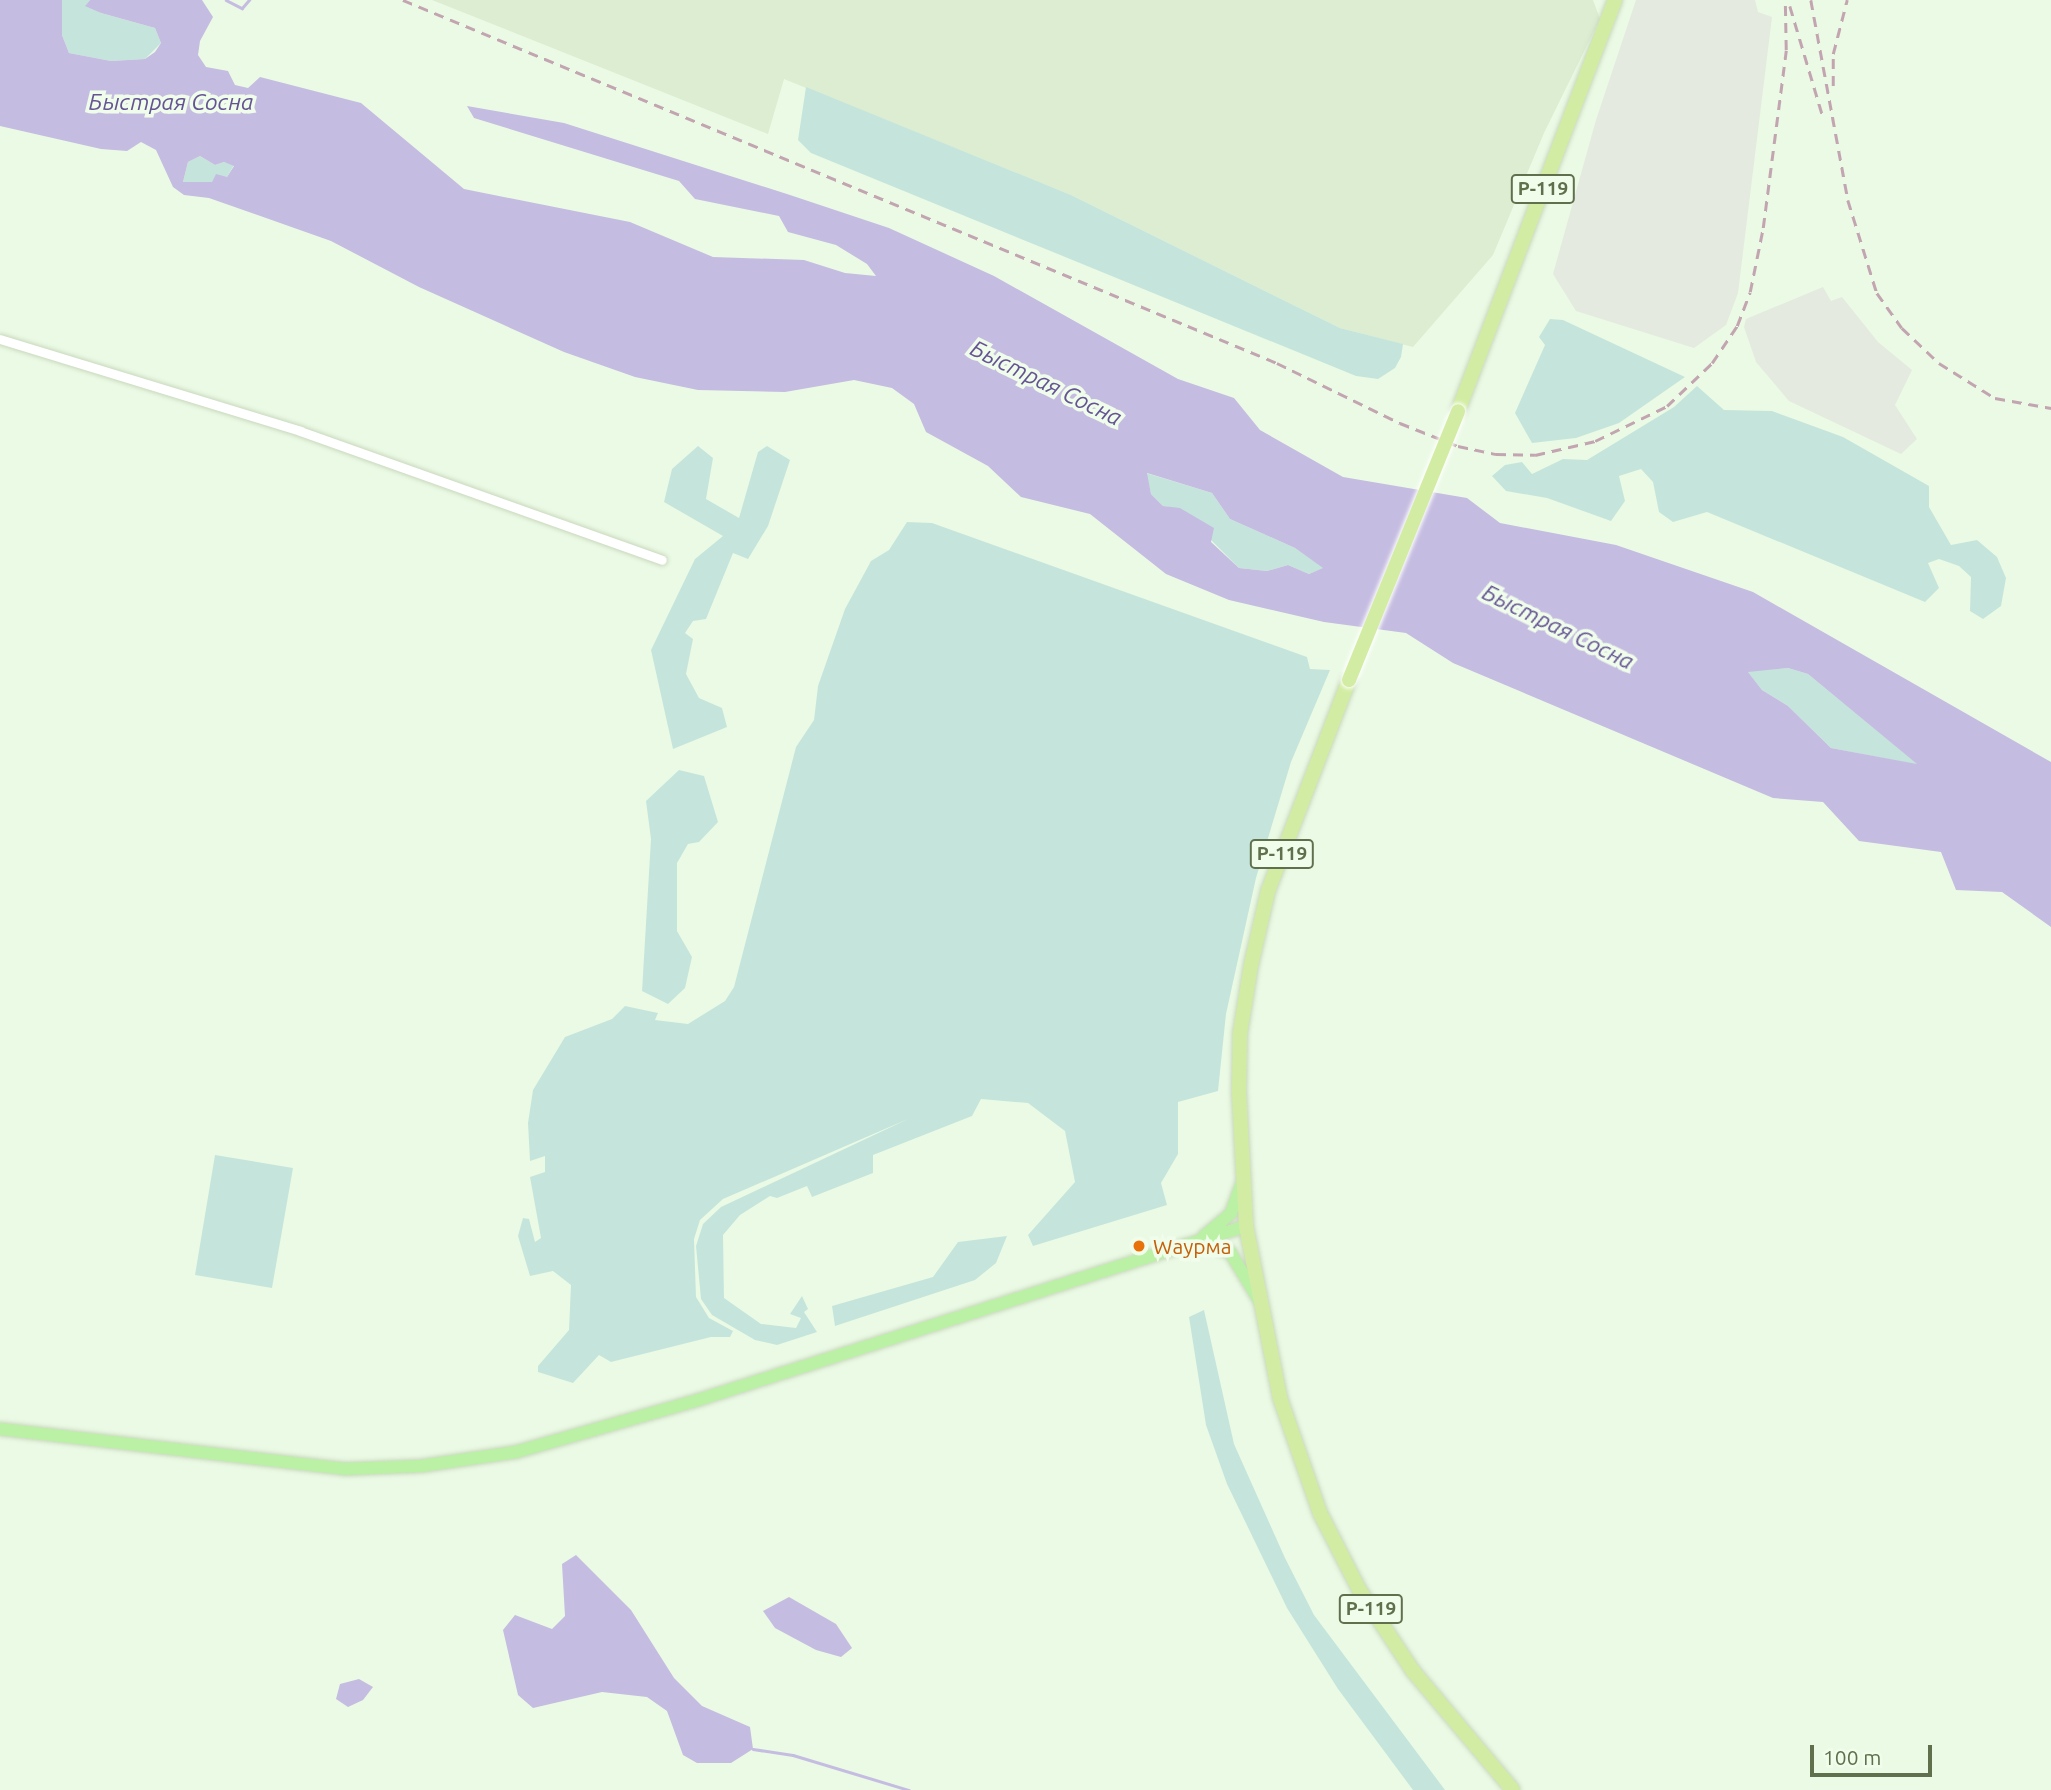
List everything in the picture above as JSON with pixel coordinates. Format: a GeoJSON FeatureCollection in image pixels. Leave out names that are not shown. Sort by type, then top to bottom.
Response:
{"type":"FeatureCollection","features":[{"type":"Feature","properties":{"kind":"highway","name":"Р-119"},"geometry":{"type":"LineString","coordinates":[[1513,1790],[1413,1671],[1340,1556],[1296,1450],[1260,1303],[1246,1226],[1241,1185],[1240,1034],[1251,965],[1268,891],[1349,680],[1458,411],[1615,0]]}},
{"type":"Feature","properties":{"kind":"main road"},"geometry":{"type":"LineString","coordinates":[[1197,1242],[1231,1213],[1241,1185]]}},
{"type":"Feature","properties":{"kind":"main road"},"geometry":{"type":"LineString","coordinates":[[0,1429],[345,1469],[421,1466],[516,1452],[1246,1226]]}},
{"type":"Feature","properties":{"kind":"main road"},"geometry":{"type":"LineString","coordinates":[[1197,1242],[1217,1245],[1230,1252],[1260,1303]]}},
{"type":"Feature","properties":{"kind":"street"},"geometry":{"type":"LineString","coordinates":[[0,339],[300,432],[662,560]]}},
{"type":"Feature","properties":{"kind":"shaded area"},"geometry":{"type":"Polygon","coordinates":[[[62,0],[90,0],[86,5],[101,13],[155,28],[161,43],[145,59],[111,61],[69,53],[62,35],[62,0]]]}},
{"type":"Feature","properties":{"kind":"shaded area"},"geometry":{"type":"Polygon","coordinates":[[[432,0],[1593,0],[1600,19],[1544,133],[1493,255],[1413,347],[1340,328],[1071,195],[784,79],[768,134],[432,0]]]}},
{"type":"Feature","properties":{"kind":"shaded area"},"geometry":{"type":"Polygon","coordinates":[[[1636,0],[1755,0],[1758,12],[1772,17],[1738,293],[1726,325],[1694,348],[1576,311],[1553,274],[1596,120],[1636,0]]]}},
{"type":"Feature","properties":{"kind":"shaded area"},"geometry":{"type":"Polygon","coordinates":[[[806,87],[1071,195],[1340,328],[1403,344],[1401,357],[1395,368],[1378,379],[1356,376],[811,153],[798,140],[806,87]]]}},
{"type":"Feature","properties":{"kind":"shaded area"},"geometry":{"type":"Polygon","coordinates":[[[200,156],[215,165],[224,162],[234,165],[227,177],[213,183],[183,182],[188,162],[200,156]]]}},
{"type":"Feature","properties":{"kind":"shaded area"},"geometry":{"type":"Polygon","coordinates":[[[1823,287],[1831,301],[1842,297],[1878,342],[1912,370],[1895,405],[1917,439],[1901,454],[1789,401],[1756,362],[1744,327],[1746,319],[1823,287]]]}},
{"type":"Feature","properties":{"kind":"shaded area"},"geometry":{"type":"Polygon","coordinates":[[[1550,319],[1563,320],[1685,377],[1619,423],[1576,438],[1532,443],[1515,413],[1545,345],[1539,337],[1550,319]]]}},
{"type":"Feature","properties":{"kind":"shaded area"},"geometry":{"type":"Polygon","coordinates":[[[1697,386],[1724,410],[1772,411],[1843,437],[1929,486],[1929,507],[1951,545],[1977,540],[1997,557],[2006,578],[2001,606],[1983,619],[1970,611],[1971,577],[1959,566],[1939,559],[1928,563],[1939,588],[1925,602],[1707,512],[1673,522],[1659,512],[1653,482],[1641,469],[1619,476],[1625,501],[1611,521],[1547,498],[1506,491],[1492,476],[1505,465],[1522,462],[1532,474],[1563,459],[1587,460],[1674,407],[1697,386]]]}},
{"type":"Feature","properties":{"kind":"shaded area"},"geometry":{"type":"Polygon","coordinates":[[[698,446],[713,458],[706,499],[739,518],[758,452],[767,446],[790,460],[768,526],[748,559],[733,553],[706,619],[693,621],[685,633],[693,639],[686,674],[699,698],[722,708],[727,727],[673,749],[651,650],[695,559],[723,536],[664,502],[672,469],[698,446]]]}},
{"type":"Feature","properties":{"kind":"shaded area"},"geometry":{"type":"Polygon","coordinates":[[[1146,473],[1212,493],[1230,519],[1295,548],[1324,568],[1309,574],[1288,565],[1267,571],[1239,568],[1180,509],[1163,506],[1151,494],[1146,473]]]}},
{"type":"Feature","properties":{"kind":"shaded area"},"geometry":{"type":"Polygon","coordinates":[[[907,522],[932,523],[1307,657],[1310,669],[1330,670],[1291,762],[1256,878],[1226,1014],[1218,1091],[1178,1102],[1178,1154],[1161,1183],[1167,1205],[1033,1246],[1028,1235],[1075,1182],[1065,1131],[1028,1103],[981,1099],[972,1116],[873,1155],[873,1173],[812,1197],[807,1186],[777,1198],[770,1196],[740,1215],[723,1235],[724,1298],[761,1324],[796,1328],[801,1318],[790,1314],[802,1296],[808,1309],[804,1312],[817,1332],[777,1345],[755,1340],[712,1315],[701,1299],[696,1246],[703,1224],[721,1207],[908,1119],[723,1199],[700,1220],[694,1239],[696,1297],[709,1318],[733,1331],[730,1337],[711,1337],[611,1362],[599,1355],[573,1383],[538,1372],[538,1366],[569,1330],[571,1285],[553,1271],[530,1276],[518,1236],[523,1218],[529,1219],[535,1242],[541,1238],[530,1177],[545,1172],[545,1156],[530,1161],[528,1123],[533,1090],[565,1037],[612,1019],[625,1006],[658,1013],[655,1020],[688,1024],[725,1001],[734,987],[796,747],[814,720],[818,686],[845,609],[871,561],[889,550],[907,522]]]}},
{"type":"Feature","properties":{"kind":"shaded area"},"geometry":{"type":"Polygon","coordinates":[[[1788,668],[1808,674],[1919,765],[1831,748],[1788,706],[1762,690],[1747,671],[1788,668]]]}},
{"type":"Feature","properties":{"kind":"shaded area"},"geometry":{"type":"Polygon","coordinates":[[[679,770],[704,776],[718,822],[699,842],[688,844],[677,863],[677,931],[692,957],[685,988],[668,1004],[642,991],[651,839],[646,801],[679,770]]]}},
{"type":"Feature","properties":{"kind":"shaded area"},"geometry":{"type":"Polygon","coordinates":[[[215,1155],[293,1168],[272,1288],[195,1275],[215,1155]]]}},
{"type":"Feature","properties":{"kind":"shaded area"},"geometry":{"type":"Polygon","coordinates":[[[1007,1236],[996,1263],[975,1280],[835,1326],[832,1306],[933,1277],[958,1242],[1007,1236]]]}},
{"type":"Feature","properties":{"kind":"shaded area"},"geometry":{"type":"Polygon","coordinates":[[[1204,1310],[1234,1444],[1285,1558],[1314,1615],[1445,1790],[1413,1790],[1338,1689],[1287,1608],[1227,1484],[1206,1425],[1189,1317],[1204,1310]]]}},
{"type":"Feature","properties":{"kind":"water","name":"Быстрая Сосна"},"geometry":{"type":"Polygon","coordinates":[[[0,0],[62,0],[62,35],[69,53],[111,61],[145,59],[155,52],[161,43],[155,28],[85,6],[90,0],[202,0],[213,17],[200,41],[198,55],[206,67],[228,71],[235,85],[248,88],[260,77],[361,103],[464,189],[630,222],[713,257],[804,260],[845,273],[876,276],[867,264],[836,245],[788,232],[779,216],[695,199],[679,181],[474,118],[467,106],[564,123],[889,228],[994,276],[1178,379],[1234,398],[1260,430],[1343,477],[1467,498],[1500,523],[1616,545],[1753,592],[2051,762],[2051,927],[2002,892],[1956,890],[1941,852],[1859,841],[1823,802],[1773,798],[1453,663],[1406,633],[1324,622],[1229,600],[1166,574],[1090,514],[1021,497],[988,466],[926,432],[914,404],[892,388],[854,380],[785,392],[698,390],[635,377],[564,352],[419,287],[331,241],[209,198],[184,195],[173,187],[156,150],[141,142],[127,151],[101,149],[0,126],[0,0]],[[200,156],[188,162],[183,182],[212,182],[216,174],[227,177],[234,166],[224,162],[215,165],[200,156]],[[1147,473],[1151,494],[1163,506],[1180,508],[1214,528],[1211,542],[1239,568],[1267,571],[1288,565],[1309,574],[1323,568],[1295,548],[1230,519],[1212,493],[1147,473]],[[1788,668],[1748,672],[1762,690],[1788,706],[1831,748],[1917,764],[1808,674],[1788,668]]]}},
{"type":"Feature","properties":{"kind":"water"},"geometry":{"type":"Polygon","coordinates":[[[576,1555],[631,1610],[674,1678],[702,1706],[750,1727],[753,1749],[731,1763],[697,1763],[683,1755],[667,1711],[647,1697],[602,1692],[533,1708],[518,1695],[503,1630],[515,1615],[552,1629],[565,1616],[562,1564],[576,1555]]]}},
{"type":"Feature","properties":{"kind":"water"},"geometry":{"type":"Polygon","coordinates":[[[789,1597],[836,1624],[852,1648],[841,1657],[816,1650],[775,1628],[763,1611],[789,1597]]]}},
{"type":"Feature","properties":{"kind":"water"},"geometry":{"type":"Polygon","coordinates":[[[359,1679],[373,1687],[363,1700],[348,1707],[336,1699],[340,1684],[359,1679]]]}},
{"type":"Feature","properties":{"kind":"waterway"},"geometry":{"type":"LineString","coordinates":[[226,0],[242,8],[249,0]]}},
{"type":"Feature","properties":{"kind":"waterway"},"geometry":{"type":"LineString","coordinates":[[753,1749],[793,1755],[909,1790]]}},
{"type":"Feature","properties":{"kind":"railway"},"geometry":{"type":"LineString","coordinates":[[403,0],[1277,363],[1400,423],[1458,446],[1496,454],[1535,455],[1595,441],[1667,406],[1712,363],[1737,326],[1750,292],[1763,228],[1786,50],[1785,0]]}},
{"type":"Feature","properties":{"kind":"railway"},"geometry":{"type":"LineString","coordinates":[[1811,0],[1848,200],[1877,293],[1902,328],[1939,363],[1995,398],[2051,408]]}},
{"type":"Feature","properties":{"kind":"railway"},"geometry":{"type":"LineString","coordinates":[[1833,86],[1833,54],[1847,0]]}},
{"type":"Feature","properties":{"kind":"railway"},"geometry":{"type":"LineString","coordinates":[[1790,6],[1823,117]]}},
{"type":"Feature","properties":{"kind":"place","name":"Wаурма"},"geometry":{"type":"Point","coordinates":[1139,1246]}}]}
